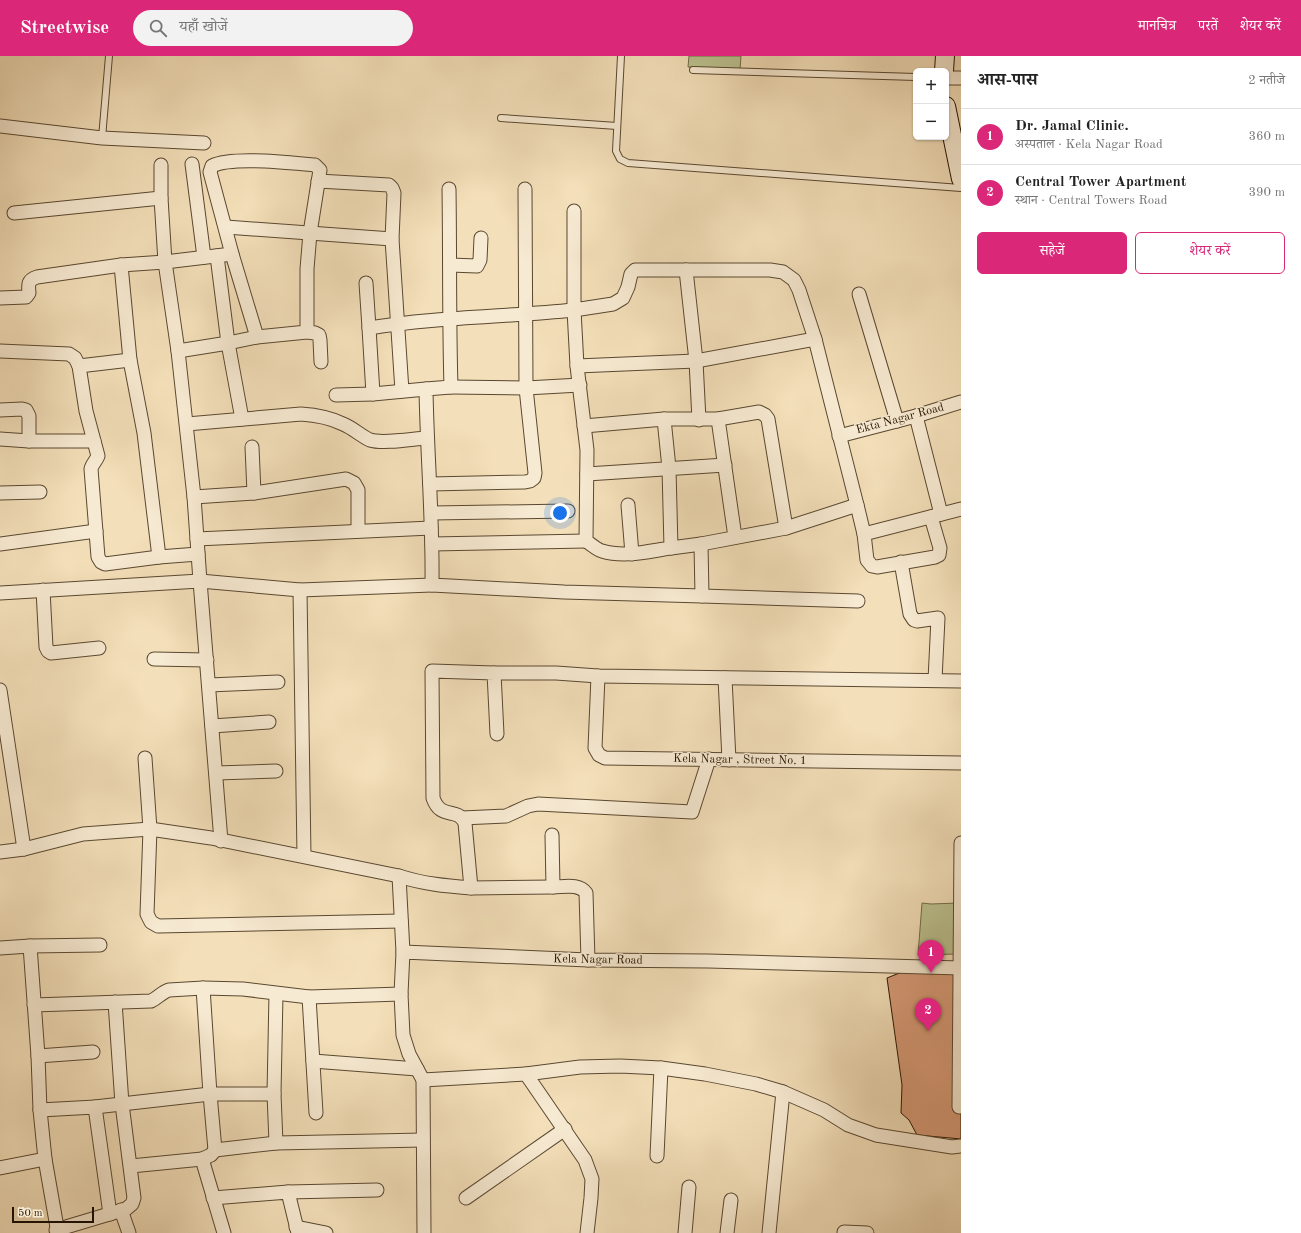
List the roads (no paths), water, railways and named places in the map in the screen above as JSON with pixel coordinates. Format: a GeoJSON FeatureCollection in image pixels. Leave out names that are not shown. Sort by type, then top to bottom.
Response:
{"type":"FeatureCollection","features":[{"type":"Feature","properties":{"kind":"street"},"geometry":{"type":"LineString","coordinates":[[944,68],[945,56]]}},
{"type":"Feature","properties":{"kind":"street"},"geometry":{"type":"LineString","coordinates":[[949,78],[961,78]]}},
{"type":"Feature","properties":{"kind":"street"},"geometry":{"type":"LineString","coordinates":[[952,116],[961,179]]}},
{"type":"Feature","properties":{"kind":"street"},"geometry":{"type":"LineString","coordinates":[[0,126],[102,138],[204,144]]}},
{"type":"Feature","properties":{"kind":"street"},"geometry":{"type":"LineString","coordinates":[[257,337],[232,254],[226,227],[210,172],[212,166],[218,163],[248,162],[315,165],[320,170],[310,233],[307,269],[307,332]]}},
{"type":"Feature","properties":{"kind":"street"},"geometry":{"type":"LineString","coordinates":[[192,164],[204,257]]}},
{"type":"Feature","properties":{"kind":"street"},"geometry":{"type":"LineString","coordinates":[[161,165],[161,198],[165,262],[178,351],[194,497],[221,841]]}},
{"type":"Feature","properties":{"kind":"street"},"geometry":{"type":"LineString","coordinates":[[318,180],[389,185],[392,188],[394,193],[392,239],[402,390]]}},
{"type":"Feature","properties":{"kind":"street"},"geometry":{"type":"LineString","coordinates":[[450,189],[449,318],[451,387]]}},
{"type":"Feature","properties":{"kind":"street"},"geometry":{"type":"LineString","coordinates":[[430,484],[524,482],[530,481],[534,478],[535,473],[526,388],[525,189]]}},
{"type":"Feature","properties":{"kind":"street"},"geometry":{"type":"LineString","coordinates":[[14,213],[161,198]]}},
{"type":"Feature","properties":{"kind":"street"},"geometry":{"type":"LineString","coordinates":[[574,211],[574,310],[577,366],[587,450],[586,541]]}},
{"type":"Feature","properties":{"kind":"street"},"geometry":{"type":"LineString","coordinates":[[226,227],[392,239]]}},
{"type":"Feature","properties":{"kind":"street"},"geometry":{"type":"LineString","coordinates":[[450,265],[477,266],[480,260],[481,238]]}},
{"type":"Feature","properties":{"kind":"street"},"geometry":{"type":"LineString","coordinates":[[0,298],[26,297],[29,293],[28,284],[32,279],[37,277],[121,264],[165,262],[232,254]]}},
{"type":"Feature","properties":{"kind":"street"},"geometry":{"type":"LineString","coordinates":[[217,256],[228,343],[242,419]]}},
{"type":"Feature","properties":{"kind":"street"},"geometry":{"type":"LineString","coordinates":[[121,264],[130,360],[144,433],[159,557]]}},
{"type":"Feature","properties":{"kind":"street"},"geometry":{"type":"LineString","coordinates":[[369,328],[398,323],[449,318],[525,315],[613,304],[623,298],[628,287],[631,274],[635,270],[770,270],[783,272],[794,280],[799,290],[815,339],[864,534],[868,560],[872,566],[877,567],[935,557],[939,555],[940,548],[936,516],[916,416]]}},
{"type":"Feature","properties":{"kind":"street"},"geometry":{"type":"LineString","coordinates":[[686,270],[696,361],[699,420]]}},
{"type":"Feature","properties":{"kind":"street"},"geometry":{"type":"LineString","coordinates":[[366,283],[373,394]]}},
{"type":"Feature","properties":{"kind":"street"},"geometry":{"type":"LineString","coordinates":[[859,294],[897,421]]}},
{"type":"Feature","properties":{"kind":"street"},"geometry":{"type":"LineString","coordinates":[[178,351],[257,337],[307,332],[319,335],[321,362]]}},
{"type":"Feature","properties":{"kind":"street"},"geometry":{"type":"LineString","coordinates":[[577,366],[696,361],[815,339]]}},
{"type":"Feature","properties":{"kind":"street"},"geometry":{"type":"LineString","coordinates":[[0,351],[69,354],[76,358],[79,366],[86,411],[98,456],[97,460],[90,469],[98,556],[100,562],[105,564],[198,554]]}},
{"type":"Feature","properties":{"kind":"street"},"geometry":{"type":"LineString","coordinates":[[79,366],[130,360]]}},
{"type":"Feature","properties":{"kind":"street"},"geometry":{"type":"LineString","coordinates":[[336,395],[373,394],[402,390],[451,387],[526,388],[580,385]]}},
{"type":"Feature","properties":{"kind":"street"},"geometry":{"type":"LineString","coordinates":[[426,389],[426,438],[432,513],[432,585]]}},
{"type":"Feature","properties":{"kind":"street","name":"Ekta Nagar Road"},"geometry":{"type":"LineString","coordinates":[[839,436],[916,416],[961,402]]}},
{"type":"Feature","properties":{"kind":"street"},"geometry":{"type":"LineString","coordinates":[[0,410],[26,410],[29,416],[30,441]]}},
{"type":"Feature","properties":{"kind":"street"},"geometry":{"type":"LineString","coordinates":[[584,426],[664,419],[718,419],[759,412],[765,415],[768,419],[786,528]]}},
{"type":"Feature","properties":{"kind":"street"},"geometry":{"type":"LineString","coordinates":[[186,424],[301,414],[330,418],[344,424],[371,440],[382,441],[426,438]]}},
{"type":"Feature","properties":{"kind":"street"},"geometry":{"type":"LineString","coordinates":[[664,419],[669,468],[671,548]]}},
{"type":"Feature","properties":{"kind":"street"},"geometry":{"type":"LineString","coordinates":[[718,419],[735,537]]}},
{"type":"Feature","properties":{"kind":"street"},"geometry":{"type":"LineString","coordinates":[[0,439],[30,441],[94,441]]}},
{"type":"Feature","properties":{"kind":"street"},"geometry":{"type":"LineString","coordinates":[[252,447],[254,493]]}},
{"type":"Feature","properties":{"kind":"street"},"geometry":{"type":"LineString","coordinates":[[587,474],[725,465]]}},
{"type":"Feature","properties":{"kind":"street"},"geometry":{"type":"LineString","coordinates":[[194,497],[254,493],[346,479],[354,483],[358,490],[358,531]]}},
{"type":"Feature","properties":{"kind":"street"},"geometry":{"type":"LineString","coordinates":[[0,493],[40,492]]}},
{"type":"Feature","properties":{"kind":"street"},"geometry":{"type":"LineString","coordinates":[[628,505],[632,554]]}},
{"type":"Feature","properties":{"kind":"street"},"geometry":{"type":"LineString","coordinates":[[432,544],[586,541],[601,551],[632,554],[700,544],[786,528],[857,505]]}},
{"type":"Feature","properties":{"kind":"street"},"geometry":{"type":"LineString","coordinates":[[864,534],[961,510]]}},
{"type":"Feature","properties":{"kind":"street"},"geometry":{"type":"LineString","coordinates":[[432,513],[568,511]]}},
{"type":"Feature","properties":{"kind":"street"},"geometry":{"type":"LineString","coordinates":[[197,539],[431,528]]}},
{"type":"Feature","properties":{"kind":"street"},"geometry":{"type":"LineString","coordinates":[[0,544],[96,532]]}},
{"type":"Feature","properties":{"kind":"street"},"geometry":{"type":"LineString","coordinates":[[700,544],[702,596]]}},
{"type":"Feature","properties":{"kind":"street"},"geometry":{"type":"LineString","coordinates":[[901,562],[911,618],[917,622],[938,618],[935,680]]}},
{"type":"Feature","properties":{"kind":"street"},"geometry":{"type":"LineString","coordinates":[[0,593],[200,581],[300,590],[432,585],[564,592],[858,601]]}},
{"type":"Feature","properties":{"kind":"street"},"geometry":{"type":"LineString","coordinates":[[43,590],[46,647],[48,651],[51,653],[99,648]]}},
{"type":"Feature","properties":{"kind":"street"},"geometry":{"type":"LineString","coordinates":[[300,590],[304,856]]}},
{"type":"Feature","properties":{"kind":"street"},"geometry":{"type":"LineString","coordinates":[[154,659],[207,660]]}},
{"type":"Feature","properties":{"kind":"street"},"geometry":{"type":"LineString","coordinates":[[471,888],[465,823],[458,815],[441,811],[436,806],[433,798],[432,671],[556,673],[598,676],[961,681]]}},
{"type":"Feature","properties":{"kind":"street"},"geometry":{"type":"LineString","coordinates":[[494,673],[497,734]]}},
{"type":"Feature","properties":{"kind":"street","name":"Kela Nagar , Street No. 1"},"geometry":{"type":"LineString","coordinates":[[598,676],[595,748],[599,755],[606,758],[961,763]]}},
{"type":"Feature","properties":{"kind":"street"},"geometry":{"type":"LineString","coordinates":[[725,678],[729,760]]}},
{"type":"Feature","properties":{"kind":"street"},"geometry":{"type":"LineString","coordinates":[[209,685],[278,682]]}},
{"type":"Feature","properties":{"kind":"street"},"geometry":{"type":"LineString","coordinates":[[0,690],[24,849]]}},
{"type":"Feature","properties":{"kind":"street"},"geometry":{"type":"LineString","coordinates":[[212,726],[269,722]]}},
{"type":"Feature","properties":{"kind":"street"},"geometry":{"type":"LineString","coordinates":[[144,758],[150,829],[148,914],[151,922],[158,926],[401,921]]}},
{"type":"Feature","properties":{"kind":"street"},"geometry":{"type":"LineString","coordinates":[[462,818],[506,816],[528,806],[538,804],[692,812],[709,759]]}},
{"type":"Feature","properties":{"kind":"street"},"geometry":{"type":"LineString","coordinates":[[216,773],[276,771]]}},
{"type":"Feature","properties":{"kind":"street"},"geometry":{"type":"LineString","coordinates":[[0,852],[24,849],[83,834],[150,829],[304,856],[437,885],[471,888],[578,887],[583,889],[586,893],[588,960]]}},
{"type":"Feature","properties":{"kind":"street"},"geometry":{"type":"LineString","coordinates":[[552,835],[553,887]]}},
{"type":"Feature","properties":{"kind":"street"},"geometry":{"type":"LineString","coordinates":[[959,1107],[961,843]]}},
{"type":"Feature","properties":{"kind":"street"},"geometry":{"type":"LineString","coordinates":[[399,876],[403,1035],[409,1054],[423,1080],[424,1233]]}},
{"type":"Feature","properties":{"kind":"street"},"geometry":{"type":"LineString","coordinates":[[0,948],[100,944]]}},
{"type":"Feature","properties":{"kind":"street"},"geometry":{"type":"LineString","coordinates":[[30,946],[38,1056],[40,1110],[45,1159],[57,1231],[126,1208],[132,1204],[134,1198],[122,1104],[115,1002]]}},
{"type":"Feature","properties":{"kind":"street","name":"Kela Nagar Road"},"geometry":{"type":"LineString","coordinates":[[402,952],[588,960],[708,961],[960,968]]}},
{"type":"Feature","properties":{"kind":"street"},"geometry":{"type":"LineString","coordinates":[[34,1005],[151,1001],[157,999],[165,991],[169,990],[203,988],[243,989],[309,997],[401,994]]}},
{"type":"Feature","properties":{"kind":"street"},"geometry":{"type":"LineString","coordinates":[[130,1166],[202,1160],[211,1155],[215,1150],[203,988]]}},
{"type":"Feature","properties":{"kind":"street"},"geometry":{"type":"LineString","coordinates":[[276,994],[274,1094],[276,1143]]}},
{"type":"Feature","properties":{"kind":"street"},"geometry":{"type":"LineString","coordinates":[[309,997],[316,1113]]}},
{"type":"Feature","properties":{"kind":"street"},"geometry":{"type":"LineString","coordinates":[[38,1056],[93,1052]]}},
{"type":"Feature","properties":{"kind":"street"},"geometry":{"type":"LineString","coordinates":[[313,1061],[417,1069]]}},
{"type":"Feature","properties":{"kind":"street"},"geometry":{"type":"LineString","coordinates":[[423,1080],[526,1074],[580,1067],[620,1066],[661,1068],[742,1081],[783,1092],[824,1110],[848,1125],[876,1134],[952,1147],[961,1146]]}},
{"type":"Feature","properties":{"kind":"street"},"geometry":{"type":"LineString","coordinates":[[658,1156],[661,1068]]}},
{"type":"Feature","properties":{"kind":"street"},"geometry":{"type":"LineString","coordinates":[[526,1074],[586,1160],[592,1179],[587,1233]]}},
{"type":"Feature","properties":{"kind":"street"},"geometry":{"type":"LineString","coordinates":[[770,1233],[783,1092]]}},
{"type":"Feature","properties":{"kind":"street"},"geometry":{"type":"LineString","coordinates":[[40,1110],[95,1107],[210,1094],[274,1094]]}},
{"type":"Feature","properties":{"kind":"street"},"geometry":{"type":"LineString","coordinates":[[95,1107],[115,1212],[129,1233]]}},
{"type":"Feature","properties":{"kind":"street"},"geometry":{"type":"LineString","coordinates":[[466,1198],[565,1129]]}},
{"type":"Feature","properties":{"kind":"street"},"geometry":{"type":"LineString","coordinates":[[215,1150],[276,1143],[423,1140]]}},
{"type":"Feature","properties":{"kind":"street"},"geometry":{"type":"LineString","coordinates":[[0,1168],[45,1159]]}},
{"type":"Feature","properties":{"kind":"street"},"geometry":{"type":"LineString","coordinates":[[202,1160],[224,1233]]}},
{"type":"Feature","properties":{"kind":"street"},"geometry":{"type":"LineString","coordinates":[[685,1233],[689,1187]]}},
{"type":"Feature","properties":{"kind":"street"},"geometry":{"type":"LineString","coordinates":[[213,1198],[288,1192],[377,1190]]}},
{"type":"Feature","properties":{"kind":"street"},"geometry":{"type":"LineString","coordinates":[[288,1192],[297,1230],[326,1233]]}},
{"type":"Feature","properties":{"kind":"street"},"geometry":{"type":"LineString","coordinates":[[727,1233],[731,1200]]}},
{"type":"Feature","properties":{"kind":"street"},"geometry":{"type":"LineString","coordinates":[[844,1232],[867,1233]]}},
{"type":"Feature","properties":{"kind":"lane"},"geometry":{"type":"LineString","coordinates":[[102,138],[109,56]]}},
{"type":"Feature","properties":{"kind":"lane"},"geometry":{"type":"LineString","coordinates":[[621,56],[616,151],[620,159],[628,163],[961,188]]}},
{"type":"Feature","properties":{"kind":"lane"},"geometry":{"type":"LineString","coordinates":[[693,70],[913,77]]}},
{"type":"Feature","properties":{"kind":"lane"},"geometry":{"type":"LineString","coordinates":[[501,118],[617,126]]}},
{"type":"Feature","properties":{"kind":"place","name":"Dr. Jamal Clinic."},"geometry":{"type":"Point","coordinates":[931,973]}},
{"type":"Feature","properties":{"kind":"place","name":"Central Tower Apartment"},"geometry":{"type":"Point","coordinates":[928,1031]}}]}
